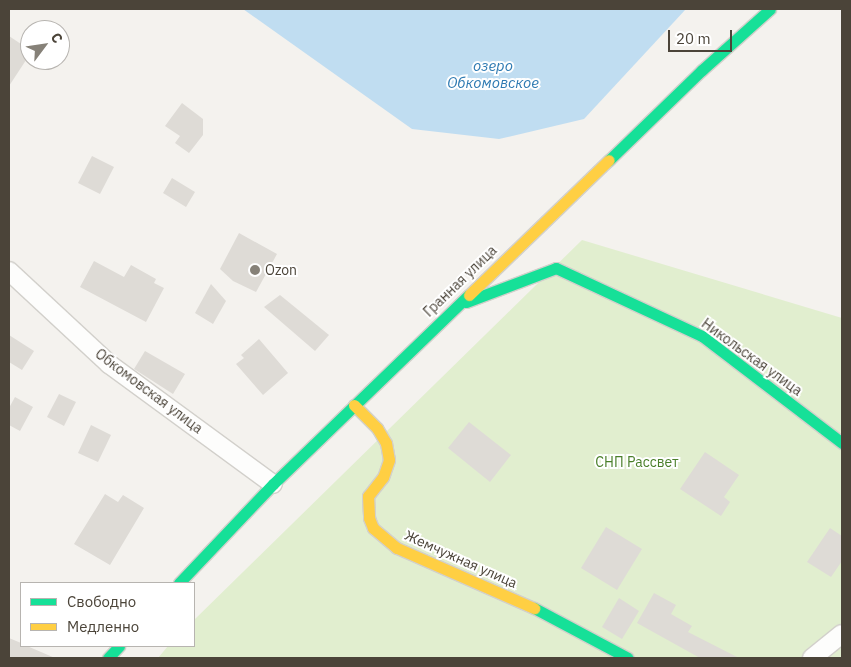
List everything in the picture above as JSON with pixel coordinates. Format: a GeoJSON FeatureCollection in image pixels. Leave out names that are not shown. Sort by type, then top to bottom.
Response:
{"type":"FeatureCollection","features":[{"type":"Feature","properties":{"kind":"street","name":"Гранная улица"},"geometry":{"type":"LineString","coordinates":[[180,582],[273,484],[354,405],[695,76],[770,9]]}},
{"type":"Feature","properties":{"kind":"street","name":"Никольская улица"},"geometry":{"type":"LineString","coordinates":[[456,306],[556,268],[702,336],[842,443]]}},
{"type":"Feature","properties":{"kind":"street","name":"Обкомовская улица"},"geometry":{"type":"LineString","coordinates":[[9,271],[109,364],[273,484]]}},
{"type":"Feature","properties":{"kind":"street","name":"Жемчужная улица"},"geometry":{"type":"LineString","coordinates":[[354,405],[377,428],[383,437],[389,460],[383,477],[368,496],[369,518],[373,528],[397,548],[538,610],[628,658]]}},
{"type":"Feature","properties":{"kind":"street"},"geometry":{"type":"LineString","coordinates":[[812,658],[842,634]]}},
{"type":"Feature","properties":{"kind":"street"},"geometry":{"type":"LineString","coordinates":[[108,658],[119,647]]}},
{"type":"Feature","properties":{"kind":"green space","name":"СНП Рассвет"},"geometry":{"type":"Polygon","coordinates":[[[582,240],[842,318],[842,658],[158,658],[167,647],[195,647],[195,619],[582,240]]]}},
{"type":"Feature","properties":{"kind":"water","name":"озеро Обкомовское"},"geometry":{"type":"Polygon","coordinates":[[[243,9],[686,9],[584,119],[499,139],[412,129],[243,9]]]}},
{"type":"Feature","properties":{"kind":"building"},"geometry":{"type":"Polygon","coordinates":[[[9,36],[20,43],[20,69],[9,86],[9,36]]]}},
{"type":"Feature","properties":{"kind":"building"},"geometry":{"type":"Polygon","coordinates":[[[182,103],[203,119],[203,135],[189,153],[175,143],[180,136],[165,126],[182,103]]]}},
{"type":"Feature","properties":{"kind":"building"},"geometry":{"type":"Polygon","coordinates":[[[92,156],[114,167],[100,194],[78,183],[92,156]]]}},
{"type":"Feature","properties":{"kind":"building"},"geometry":{"type":"Polygon","coordinates":[[[172,178],[195,192],[186,207],[163,193],[172,178]]]}},
{"type":"Feature","properties":{"kind":"building"},"geometry":{"type":"Polygon","coordinates":[[[239,233],[277,254],[256,292],[233,281],[220,269],[239,233]]]}},
{"type":"Feature","properties":{"kind":"building"},"geometry":{"type":"Polygon","coordinates":[[[94,261],[124,277],[131,265],[156,279],[154,283],[164,288],[146,322],[80,287],[94,261]]]}},
{"type":"Feature","properties":{"kind":"building"},"geometry":{"type":"Polygon","coordinates":[[[211,284],[226,301],[213,324],[195,313],[211,284]]]}},
{"type":"Feature","properties":{"kind":"building"},"geometry":{"type":"Polygon","coordinates":[[[280,295],[329,335],[315,351],[264,307],[280,295]]]}},
{"type":"Feature","properties":{"kind":"building"},"geometry":{"type":"Polygon","coordinates":[[[9,335],[34,351],[22,370],[9,362],[9,335]]]}},
{"type":"Feature","properties":{"kind":"building"},"geometry":{"type":"Polygon","coordinates":[[[259,339],[288,373],[263,395],[236,364],[244,358],[241,355],[259,339]]]}},
{"type":"Feature","properties":{"kind":"building"},"geometry":{"type":"Polygon","coordinates":[[[145,351],[185,374],[173,394],[134,369],[145,351]]]}},
{"type":"Feature","properties":{"kind":"building"},"geometry":{"type":"Polygon","coordinates":[[[59,394],[76,402],[64,426],[47,417],[59,394]]]}},
{"type":"Feature","properties":{"kind":"building"},"geometry":{"type":"Polygon","coordinates":[[[15,397],[33,407],[20,431],[9,425],[9,408],[15,397]]]}},
{"type":"Feature","properties":{"kind":"building"},"geometry":{"type":"Polygon","coordinates":[[[469,422],[511,455],[490,482],[448,448],[469,422]]]}},
{"type":"Feature","properties":{"kind":"building"},"geometry":{"type":"Polygon","coordinates":[[[91,425],[111,435],[98,462],[78,453],[91,425]]]}},
{"type":"Feature","properties":{"kind":"building"},"geometry":{"type":"Polygon","coordinates":[[[705,452],[739,475],[724,497],[730,502],[721,516],[680,489],[705,452]]]}},
{"type":"Feature","properties":{"kind":"building"},"geometry":{"type":"Polygon","coordinates":[[[105,494],[118,502],[123,495],[144,508],[110,565],[74,544],[105,494]]]}},
{"type":"Feature","properties":{"kind":"building"},"geometry":{"type":"Polygon","coordinates":[[[606,527],[642,549],[617,590],[581,568],[606,527]]]}},
{"type":"Feature","properties":{"kind":"building"},"geometry":{"type":"Polygon","coordinates":[[[830,528],[842,536],[842,561],[831,577],[807,562],[830,528]]]}},
{"type":"Feature","properties":{"kind":"building"},"geometry":{"type":"Polygon","coordinates":[[[654,593],[676,605],[671,614],[692,626],[688,632],[739,658],[700,658],[637,623],[654,593]]]}},
{"type":"Feature","properties":{"kind":"building"},"geometry":{"type":"Polygon","coordinates":[[[619,598],[639,611],[622,639],[602,627],[619,598]]]}},
{"type":"Feature","properties":{"kind":"building"},"geometry":{"type":"Polygon","coordinates":[[[9,638],[20,643],[20,647],[29,647],[55,658],[9,658],[9,638]]]}},
{"type":"Feature","properties":{"kind":"traffic: fast"},"geometry":{"type":"LineString","coordinates":[[609,160],[702,70],[770,9]]}},
{"type":"Feature","properties":{"kind":"traffic: fast"},"geometry":{"type":"LineString","coordinates":[[466,302],[556,268],[702,336],[842,443]]}},
{"type":"Feature","properties":{"kind":"traffic: fast"},"geometry":{"type":"LineString","coordinates":[[180,582],[273,484],[469,295]]}},
{"type":"Feature","properties":{"kind":"traffic: fast"},"geometry":{"type":"LineString","coordinates":[[534,608],[628,658]]}},
{"type":"Feature","properties":{"kind":"traffic: fast"},"geometry":{"type":"LineString","coordinates":[[108,658],[118,647]]}},
{"type":"Feature","properties":{"kind":"traffic: slow"},"geometry":{"type":"LineString","coordinates":[[469,295],[609,160]]}},
{"type":"Feature","properties":{"kind":"traffic: slow"},"geometry":{"type":"LineString","coordinates":[[354,405],[377,428],[386,443],[389,460],[383,477],[368,496],[369,518],[373,528],[397,548],[534,608]]}},
{"type":"Feature","properties":{"kind":"place","name":"Ozon"},"geometry":{"type":"Point","coordinates":[255,270]}}]}
